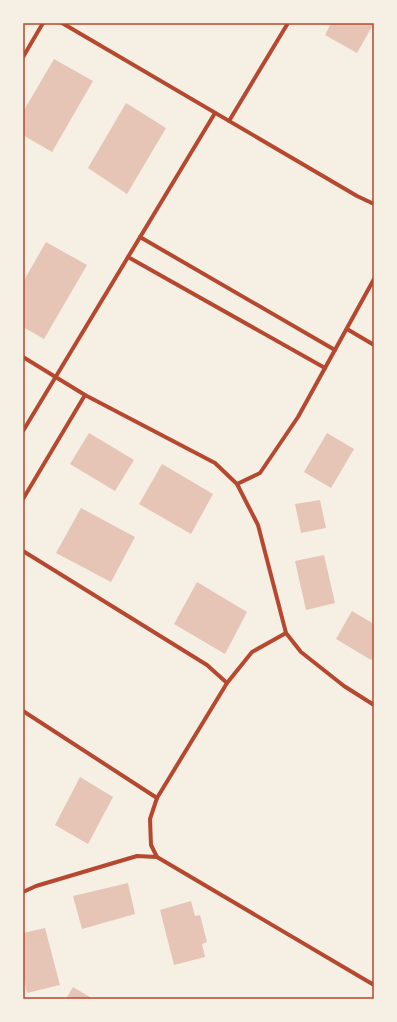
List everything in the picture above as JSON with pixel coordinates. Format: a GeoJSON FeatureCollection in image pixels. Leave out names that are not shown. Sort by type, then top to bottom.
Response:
{"type":"FeatureCollection","features":[{"type":"Feature","properties":{"kind":"street"},"geometry":{"type":"LineString","coordinates":[[23,57],[43,23]]}},
{"type":"Feature","properties":{"kind":"street"},"geometry":{"type":"LineString","coordinates":[[62,23],[350,192],[374,204]]}},
{"type":"Feature","properties":{"kind":"street"},"geometry":{"type":"LineString","coordinates":[[229,121],[288,23]]}},
{"type":"Feature","properties":{"kind":"street"},"geometry":{"type":"LineString","coordinates":[[23,431],[215,113]]}},
{"type":"Feature","properties":{"kind":"street"},"geometry":{"type":"LineString","coordinates":[[140,237],[335,350]]}},
{"type":"Feature","properties":{"kind":"street"},"geometry":{"type":"LineString","coordinates":[[128,257],[325,368]]}},
{"type":"Feature","properties":{"kind":"street"},"geometry":{"type":"LineString","coordinates":[[237,484],[260,473],[298,417],[374,279]]}},
{"type":"Feature","properties":{"kind":"street"},"geometry":{"type":"LineString","coordinates":[[347,329],[374,345]]}},
{"type":"Feature","properties":{"kind":"street"},"geometry":{"type":"LineString","coordinates":[[23,357],[85,395],[215,463],[237,484],[258,525],[286,633],[301,652],[344,686],[374,705]]}},
{"type":"Feature","properties":{"kind":"street"},"geometry":{"type":"LineString","coordinates":[[23,499],[85,395]]}},
{"type":"Feature","properties":{"kind":"street"},"geometry":{"type":"LineString","coordinates":[[23,551],[207,665],[227,682]]}},
{"type":"Feature","properties":{"kind":"street"},"geometry":{"type":"LineString","coordinates":[[158,857],[151,844],[150,819],[157,798],[227,682],[252,652],[286,633]]}},
{"type":"Feature","properties":{"kind":"street"},"geometry":{"type":"LineString","coordinates":[[23,711],[157,798]]}},
{"type":"Feature","properties":{"kind":"street"},"geometry":{"type":"LineString","coordinates":[[23,892],[36,886],[136,856],[158,857],[374,985]]}},
{"type":"Feature","properties":{"kind":"building"},"geometry":{"type":"Polygon","coordinates":[[[331,23],[374,23],[357,53],[325,35],[331,23]]]}},
{"type":"Feature","properties":{"kind":"building"},"geometry":{"type":"Polygon","coordinates":[[[54,59],[93,81],[52,152],[23,135],[23,112],[54,59]]]}},
{"type":"Feature","properties":{"kind":"building"},"geometry":{"type":"Polygon","coordinates":[[[126,103],[166,128],[127,194],[88,168],[126,103]]]}},
{"type":"Feature","properties":{"kind":"building"},"geometry":{"type":"Polygon","coordinates":[[[46,242],[87,265],[44,339],[23,327],[23,282],[46,242]]]}},
{"type":"Feature","properties":{"kind":"building"},"geometry":{"type":"Polygon","coordinates":[[[89,433],[134,460],[115,491],[70,464],[89,433]]]}},
{"type":"Feature","properties":{"kind":"building"},"geometry":{"type":"Polygon","coordinates":[[[327,433],[354,449],[331,488],[304,472],[327,433]]]}},
{"type":"Feature","properties":{"kind":"building"},"geometry":{"type":"Polygon","coordinates":[[[162,464],[213,494],[191,534],[139,504],[162,464]]]}},
{"type":"Feature","properties":{"kind":"building"},"geometry":{"type":"Polygon","coordinates":[[[320,500],[326,528],[301,533],[295,504],[320,500]]]}},
{"type":"Feature","properties":{"kind":"building"},"geometry":{"type":"Polygon","coordinates":[[[81,508],[135,537],[111,582],[56,553],[81,508]]]}},
{"type":"Feature","properties":{"kind":"building"},"geometry":{"type":"Polygon","coordinates":[[[324,555],[335,603],[306,610],[295,561],[324,555]]]}},
{"type":"Feature","properties":{"kind":"building"},"geometry":{"type":"Polygon","coordinates":[[[197,582],[247,612],[225,654],[174,624],[197,582]]]}},
{"type":"Feature","properties":{"kind":"building"},"geometry":{"type":"Polygon","coordinates":[[[352,611],[374,624],[374,655],[371,660],[336,639],[352,611]]]}},
{"type":"Feature","properties":{"kind":"building"},"geometry":{"type":"Polygon","coordinates":[[[80,777],[113,797],[88,844],[55,825],[80,777]]]}},
{"type":"Feature","properties":{"kind":"building"},"geometry":{"type":"Polygon","coordinates":[[[128,883],[135,914],[82,929],[73,896],[128,883]]]}},
{"type":"Feature","properties":{"kind":"building"},"geometry":{"type":"Polygon","coordinates":[[[191,901],[195,916],[200,915],[207,942],[202,944],[205,957],[174,965],[160,910],[191,901]]]}},
{"type":"Feature","properties":{"kind":"building"},"geometry":{"type":"Polygon","coordinates":[[[45,928],[60,985],[27,993],[23,976],[23,933],[45,928]]]}},
{"type":"Feature","properties":{"kind":"building"},"geometry":{"type":"Polygon","coordinates":[[[73,987],[93,999],[66,999],[73,987]]]}}]}
